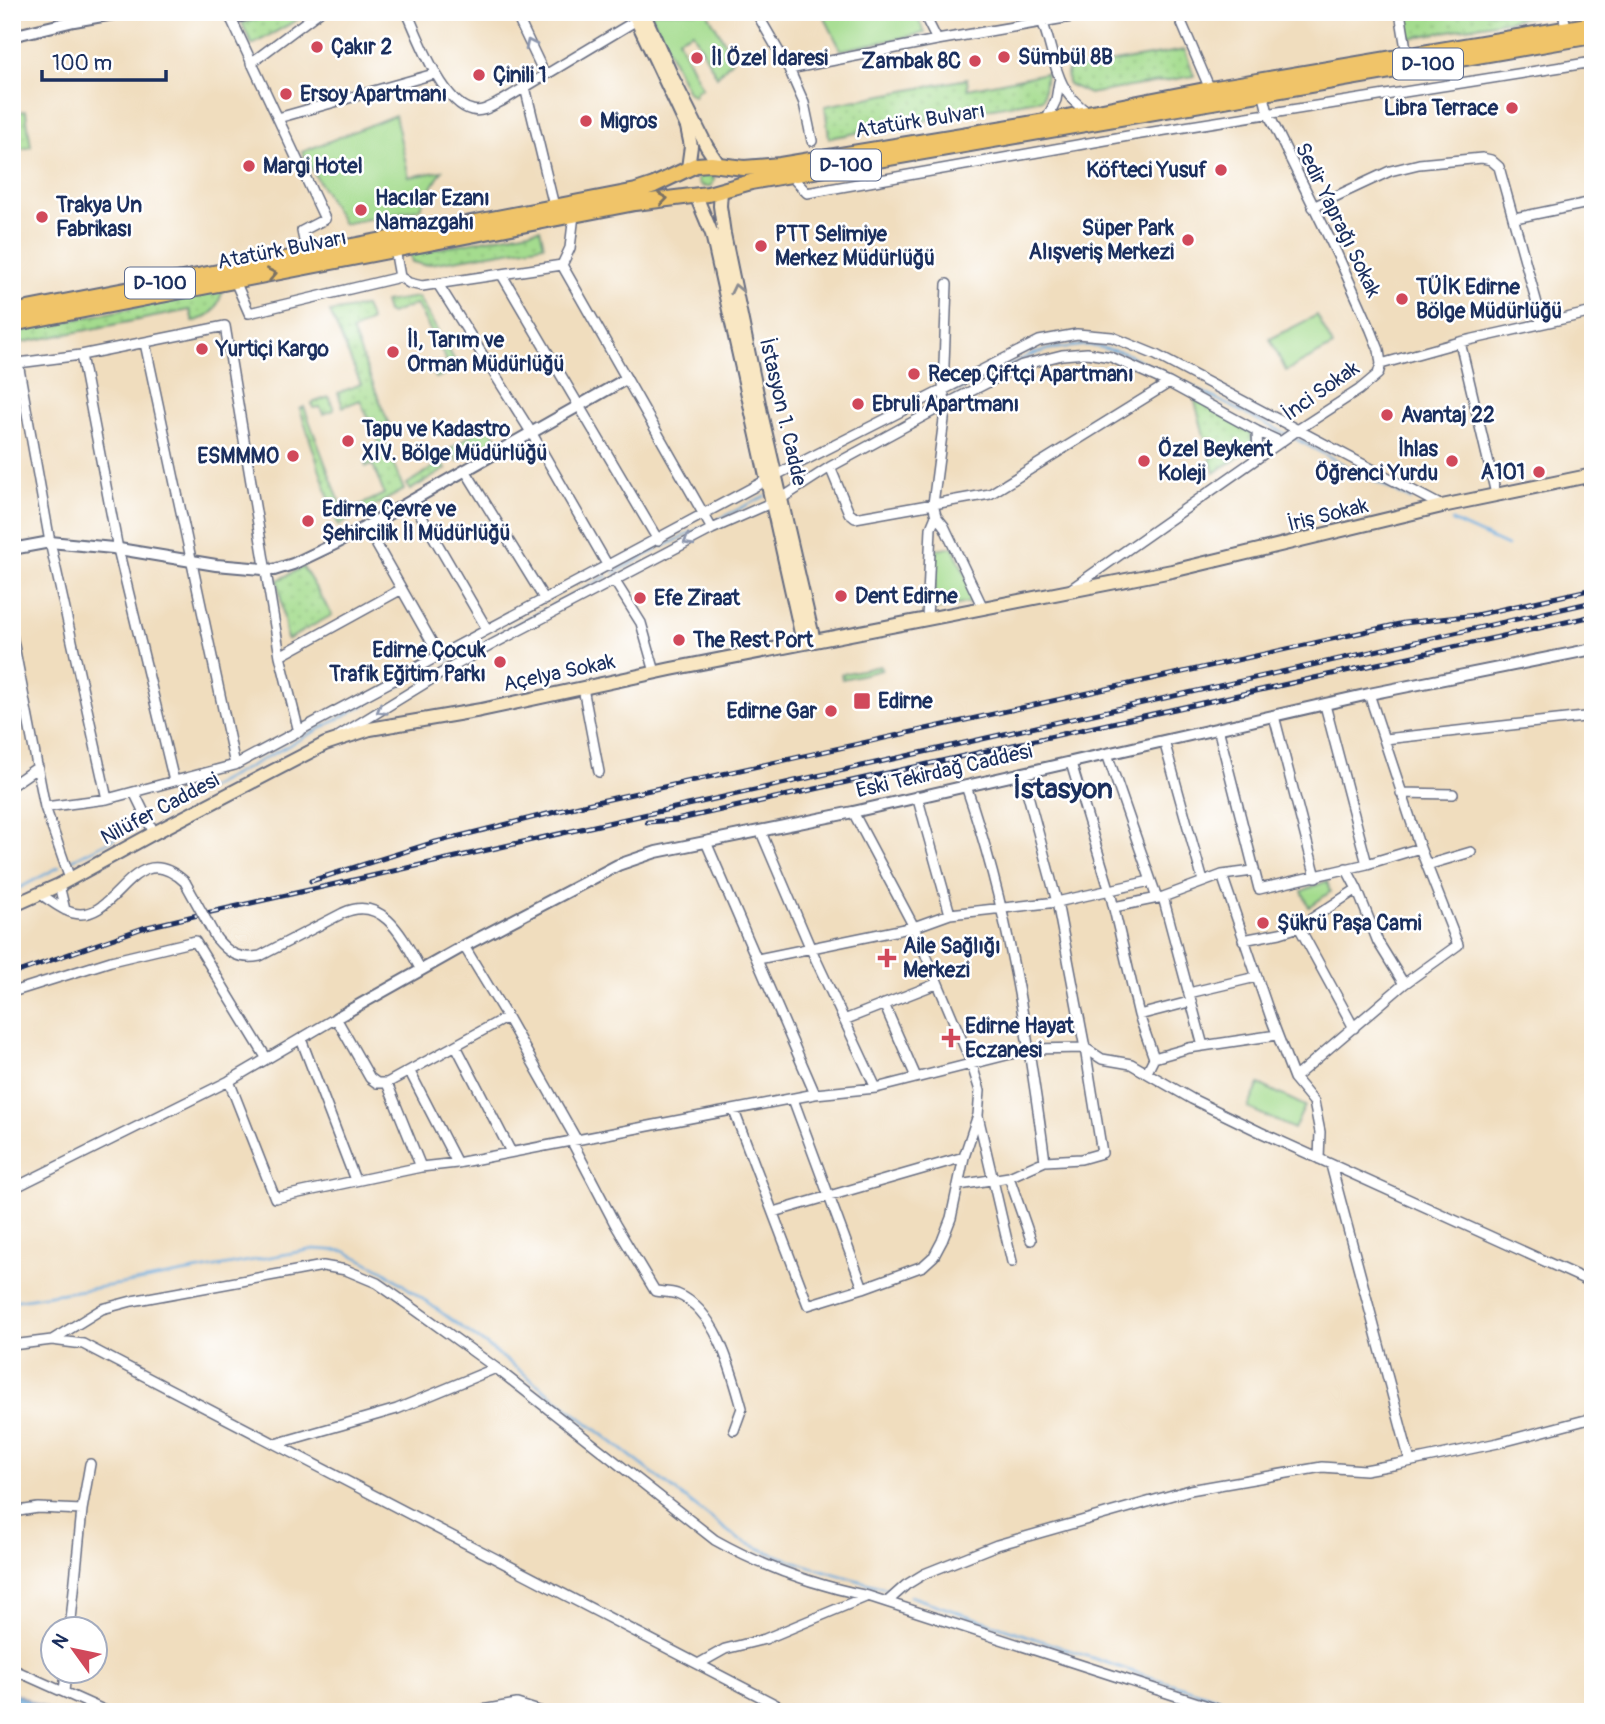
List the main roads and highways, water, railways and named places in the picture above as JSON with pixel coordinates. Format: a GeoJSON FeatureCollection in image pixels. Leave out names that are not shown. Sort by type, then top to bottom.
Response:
{"type":"FeatureCollection","features":[{"type":"Feature","properties":{"kind":"main road"},"geometry":{"type":"LineString","coordinates":[[638,15],[719,165],[723,174],[721,191]]}},
{"type":"Feature","properties":{"kind":"main road"},"geometry":{"type":"LineString","coordinates":[[638,15],[687,127],[691,146],[689,180],[696,196]]}},
{"type":"Feature","properties":{"kind":"main road","name":"Atatürk Bulvarı"},"geometry":{"type":"LineString","coordinates":[[12,312],[654,185],[696,165],[744,168],[780,165],[1046,121],[1210,89],[1593,24]]}},
{"type":"Feature","properties":{"kind":"main road","name":"Atatürk Bulvarı"},"geometry":{"type":"LineString","coordinates":[[12,324],[574,215],[660,199],[696,196],[751,182],[1593,36]]}},
{"type":"Feature","properties":{"kind":"main road","name":"İstasyon 1. Cadde"},"geometry":{"type":"LineString","coordinates":[[721,191],[724,234],[771,478]]}},
{"type":"Feature","properties":{"kind":"main road","name":"İstasyon 1. Cadde"},"geometry":{"type":"LineString","coordinates":[[696,196],[712,234],[777,500],[808,641]]}},
{"type":"Feature","properties":{"kind":"main road","name":"İriş Sokak"},"geometry":{"type":"LineString","coordinates":[[1071,589],[1184,568],[1442,506],[1593,475]]}},
{"type":"Feature","properties":{"kind":"main road","name":"İnci Sokak"},"geometry":{"type":"LineString","coordinates":[[808,641],[1071,589]]}},
{"type":"Feature","properties":{"kind":"main road","name":"Açelya Sokak"},"geometry":{"type":"LineString","coordinates":[[325,744],[370,729],[481,710],[808,641]]}},
{"type":"Feature","properties":{"kind":"main road","name":"Nilüfer Caddesi"},"geometry":{"type":"LineString","coordinates":[[12,906],[65,882],[154,832],[325,744]]}},
{"type":"Feature","properties":{"kind":"water"},"geometry":{"type":"Polygon","coordinates":[[[12,1692],[53,1712],[12,1712],[12,1692]]]}},
{"type":"Feature","properties":{"kind":"waterway"},"geometry":{"type":"LineString","coordinates":[[955,392],[1028,356],[1050,349],[1088,345],[1125,353],[1286,434]]}},
{"type":"Feature","properties":{"kind":"waterway"},"geometry":{"type":"LineString","coordinates":[[1292,437],[1411,500]]}},
{"type":"Feature","properties":{"kind":"waterway"},"geometry":{"type":"LineString","coordinates":[[717,520],[765,496]]}},
{"type":"Feature","properties":{"kind":"waterway"},"geometry":{"type":"LineString","coordinates":[[1452,521],[1507,546]]}},
{"type":"Feature","properties":{"kind":"waterway"},"geometry":{"type":"LineString","coordinates":[[663,547],[704,526]]}},
{"type":"Feature","properties":{"kind":"waterway"},"geometry":{"type":"LineString","coordinates":[[614,573],[658,549]]}},
{"type":"Feature","properties":{"kind":"waterway"},"geometry":{"type":"LineString","coordinates":[[553,605],[607,576]]}},
{"type":"Feature","properties":{"kind":"waterway"},"geometry":{"type":"LineString","coordinates":[[493,637],[545,609]]}},
{"type":"Feature","properties":{"kind":"waterway"},"geometry":{"type":"LineString","coordinates":[[445,662],[486,641]]}},
{"type":"Feature","properties":{"kind":"waterway"},"geometry":{"type":"LineString","coordinates":[[183,802],[437,666]]}},
{"type":"Feature","properties":{"kind":"waterway"},"geometry":{"type":"LineString","coordinates":[[156,816],[176,806]]}},
{"type":"Feature","properties":{"kind":"waterway"},"geometry":{"type":"LineString","coordinates":[[72,860],[143,824]]}},
{"type":"Feature","properties":{"kind":"waterway"},"geometry":{"type":"LineString","coordinates":[[12,892],[59,867]]}},
{"type":"Feature","properties":{"kind":"waterway"},"geometry":{"type":"LineString","coordinates":[[12,1301],[314,1249],[345,1251],[384,1271],[489,1347],[738,1539],[795,1561],[892,1590]]}},
{"type":"Feature","properties":{"kind":"waterway"},"geometry":{"type":"LineString","coordinates":[[910,1596],[1262,1712]]}},
{"type":"Feature","properties":{"kind":"railway"},"geometry":{"type":"LineString","coordinates":[[311,881],[432,843],[587,804],[1404,623],[1476,615],[1593,589]]}},
{"type":"Feature","properties":{"kind":"railway"},"geometry":{"type":"LineString","coordinates":[[12,974],[143,928],[202,914],[1593,602]]}},
{"type":"Feature","properties":{"kind":"railway"},"geometry":{"type":"LineString","coordinates":[[647,822],[676,820],[1593,616]]}},
{"type":"Feature","properties":{"kind":"place","name":"Çakır 2"},"geometry":{"type":"Point","coordinates":[317,47]}},
{"type":"Feature","properties":{"kind":"place","name":"Sümbül 8B"},"geometry":{"type":"Point","coordinates":[1004,57]}},
{"type":"Feature","properties":{"kind":"place","name":"İl Özel İdaresi"},"geometry":{"type":"Point","coordinates":[697,58]}},
{"type":"Feature","properties":{"kind":"place","name":"Zambak 8C"},"geometry":{"type":"Point","coordinates":[975,61]}},
{"type":"Feature","properties":{"kind":"place","name":"Çinili 1"},"geometry":{"type":"Point","coordinates":[479,75]}},
{"type":"Feature","properties":{"kind":"place","name":"Ersoy Apartmanı"},"geometry":{"type":"Point","coordinates":[286,94]}},
{"type":"Feature","properties":{"kind":"place","name":"Libra Terrace"},"geometry":{"type":"Point","coordinates":[1512,108]}},
{"type":"Feature","properties":{"kind":"place","name":"Migros"},"geometry":{"type":"Point","coordinates":[586,121]}},
{"type":"Feature","properties":{"kind":"place","name":"Margi Hotel"},"geometry":{"type":"Point","coordinates":[249,166]}},
{"type":"Feature","properties":{"kind":"place","name":"Köfteci Yusuf"},"geometry":{"type":"Point","coordinates":[1221,170]}},
{"type":"Feature","properties":{"kind":"place","name":"Hacılar Ezanı Namazgahı"},"geometry":{"type":"Point","coordinates":[361,210]}},
{"type":"Feature","properties":{"kind":"place","name":"Trakya Un Fabrikası"},"geometry":{"type":"Point","coordinates":[42,217]}},
{"type":"Feature","properties":{"kind":"place","name":"Süper Park Alışveriş Merkezi"},"geometry":{"type":"Point","coordinates":[1188,240]}},
{"type":"Feature","properties":{"kind":"place","name":"PTT Selimiye Merkez Müdürlüğü"},"geometry":{"type":"Point","coordinates":[761,246]}},
{"type":"Feature","properties":{"kind":"place","name":"TÜİK Edirne Bölge Müdürlüğü"},"geometry":{"type":"Point","coordinates":[1402,299]}},
{"type":"Feature","properties":{"kind":"place","name":"Yurtiçi Kargo"},"geometry":{"type":"Point","coordinates":[202,349]}},
{"type":"Feature","properties":{"kind":"place","name":"İl, Tarım ve Orman Müdürlüğü"},"geometry":{"type":"Point","coordinates":[393,352]}},
{"type":"Feature","properties":{"kind":"place","name":"Recep Çiftçi Apartmanı"},"geometry":{"type":"Point","coordinates":[914,374]}},
{"type":"Feature","properties":{"kind":"place","name":"Ebruli Apartmanı"},"geometry":{"type":"Point","coordinates":[858,404]}},
{"type":"Feature","properties":{"kind":"place","name":"Avantaj 22"},"geometry":{"type":"Point","coordinates":[1387,415]}},
{"type":"Feature","properties":{"kind":"place","name":"Tapu ve Kadastro XIV. Bölge Müdürlüğü"},"geometry":{"type":"Point","coordinates":[348,441]}},
{"type":"Feature","properties":{"kind":"place","name":"ESMMMO"},"geometry":{"type":"Point","coordinates":[293,456]}},
{"type":"Feature","properties":{"kind":"place","name":"Özel Beykent Koleji"},"geometry":{"type":"Point","coordinates":[1144,461]}},
{"type":"Feature","properties":{"kind":"place","name":"İhlas Öğrenci Yurdu"},"geometry":{"type":"Point","coordinates":[1452,461]}},
{"type":"Feature","properties":{"kind":"place","name":"A101"},"geometry":{"type":"Point","coordinates":[1539,472]}},
{"type":"Feature","properties":{"kind":"place","name":"Edirne Çevre ve Şehircilik İl Müdürlüğü"},"geometry":{"type":"Point","coordinates":[308,521]}},
{"type":"Feature","properties":{"kind":"place","name":"Dent Edirne"},"geometry":{"type":"Point","coordinates":[841,596]}},
{"type":"Feature","properties":{"kind":"place","name":"Efe Ziraat"},"geometry":{"type":"Point","coordinates":[640,598]}},
{"type":"Feature","properties":{"kind":"place","name":"The Rest Port"},"geometry":{"type":"Point","coordinates":[679,640]}},
{"type":"Feature","properties":{"kind":"place","name":"Edirne Çocuk Trafik Eğitim Parkı"},"geometry":{"type":"Point","coordinates":[500,662]}},
{"type":"Feature","properties":{"kind":"place","name":"Edirne"},"geometry":{"type":"Point","coordinates":[862,701]}},
{"type":"Feature","properties":{"kind":"place","name":"Edirne Gar"},"geometry":{"type":"Point","coordinates":[831,711]}},
{"type":"Feature","properties":{"kind":"place","name":"Şükrü Paşa Cami"},"geometry":{"type":"Point","coordinates":[1263,923]}},
{"type":"Feature","properties":{"kind":"place","name":"Aile Sağlığı Merkezi"},"geometry":{"type":"Point","coordinates":[887,958]}},
{"type":"Feature","properties":{"kind":"place","name":"Edirne Hayat Eczanesi"},"geometry":{"type":"Point","coordinates":[951,1038]}},
{"type":"Feature","properties":{"kind":"district","name":"İstasyon"},"geometry":{"type":"Point","coordinates":[1063,789]}}]}
